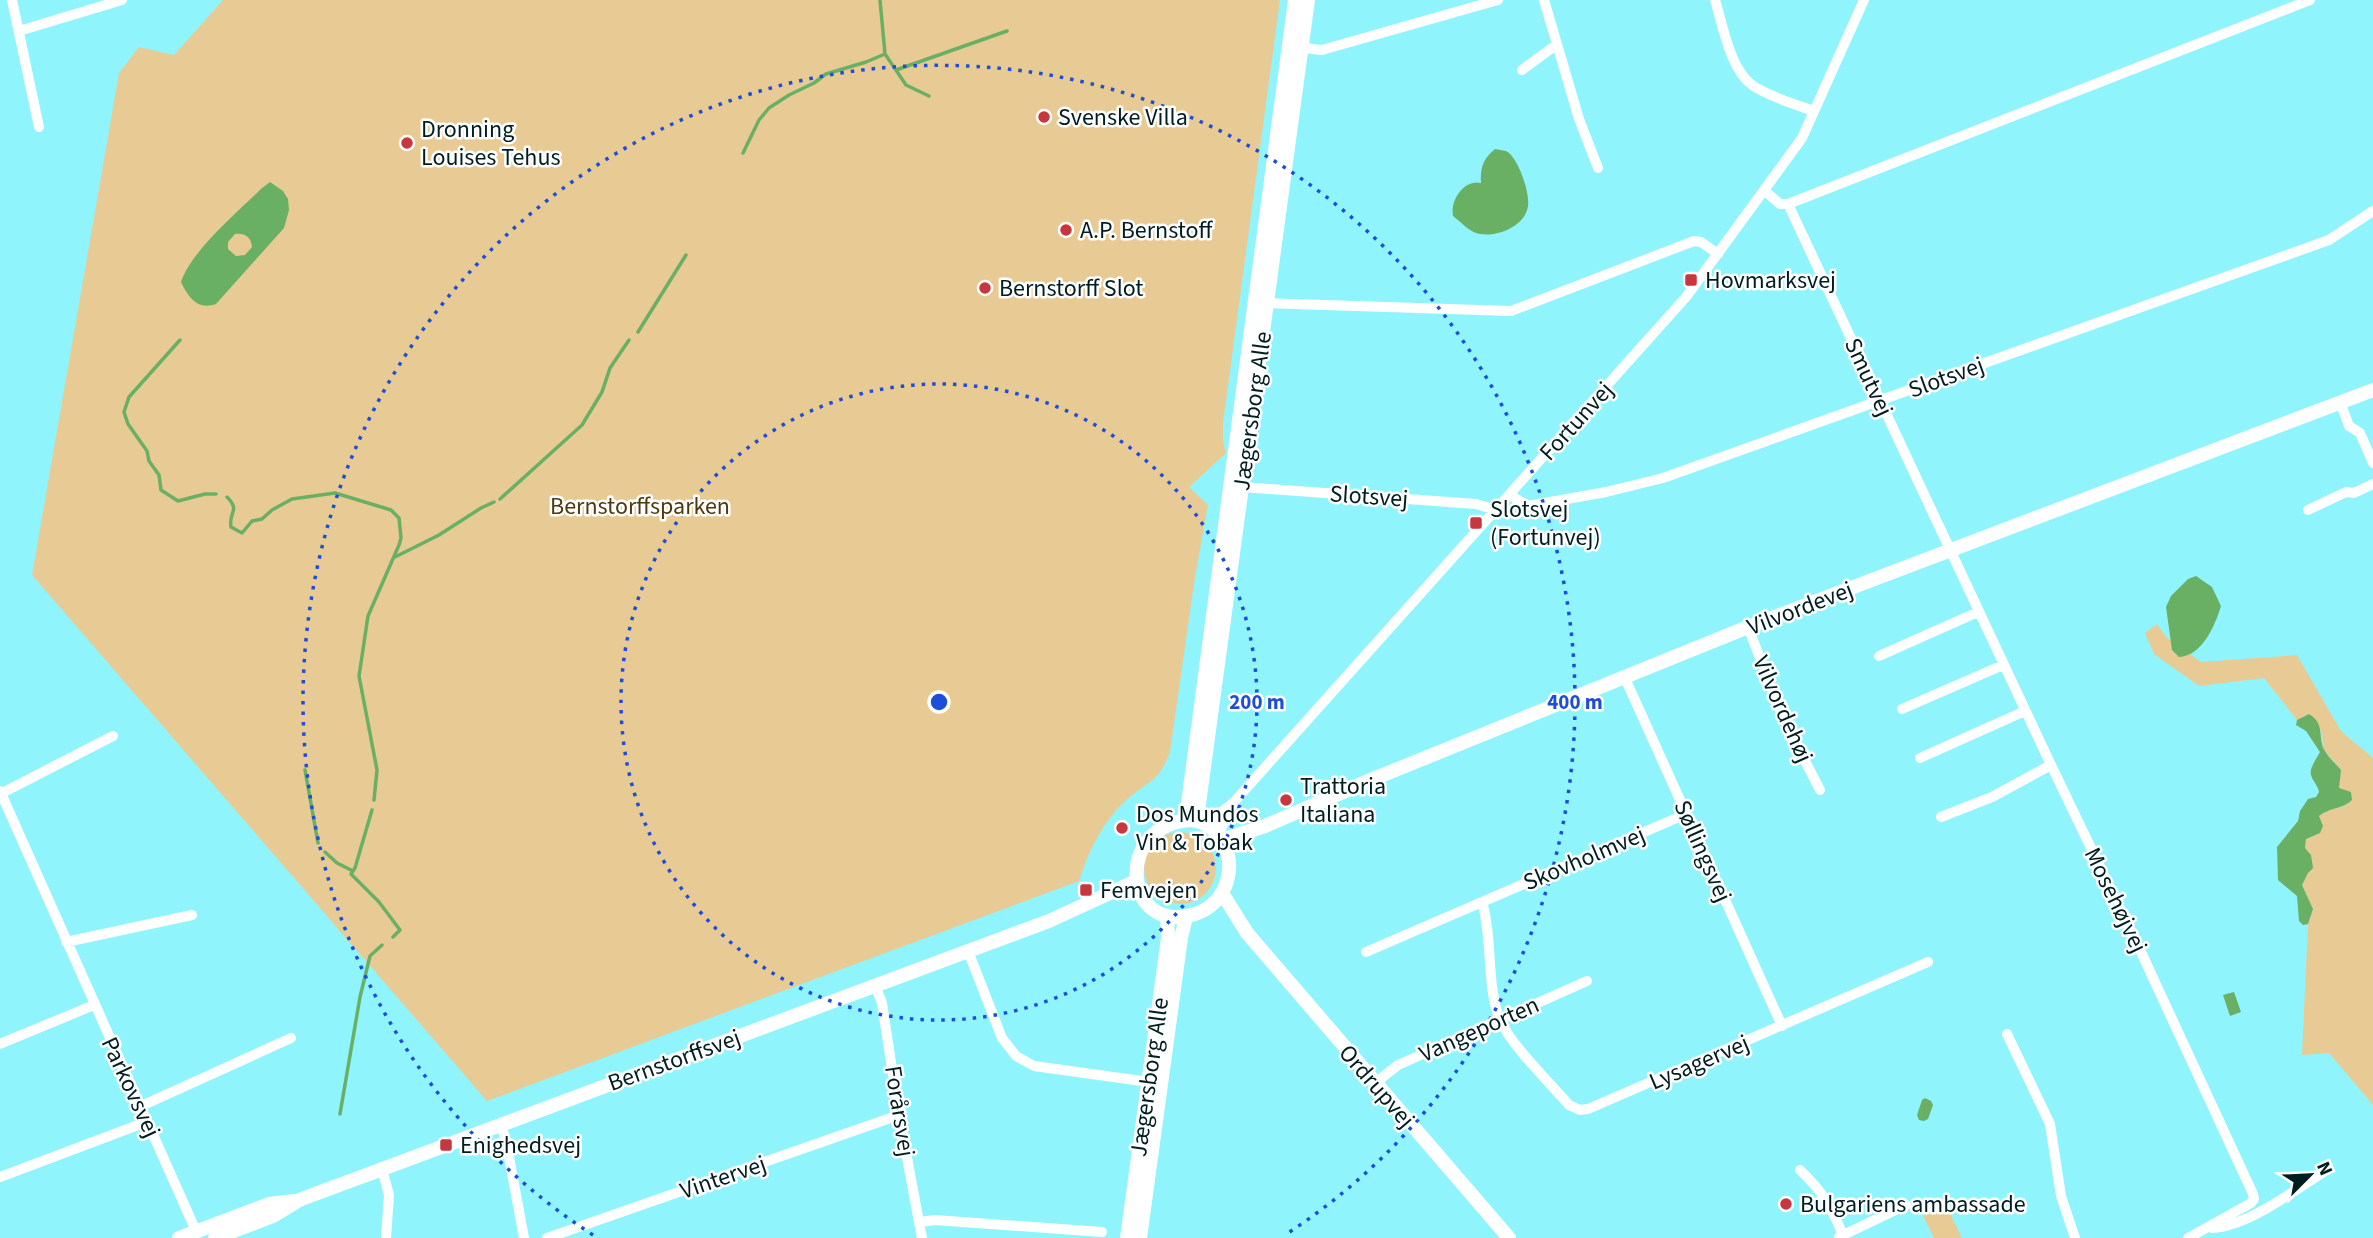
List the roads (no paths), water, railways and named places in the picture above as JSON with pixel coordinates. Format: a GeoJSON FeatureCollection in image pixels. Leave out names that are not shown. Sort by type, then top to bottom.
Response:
{"type":"FeatureCollection","features":[{"type":"Feature","properties":{"kind":"street"},"geometry":{"type":"LineString","coordinates":[[12,0],[39,127]]}},
{"type":"Feature","properties":{"kind":"street"},"geometry":{"type":"LineString","coordinates":[[19,31],[122,0]]}},
{"type":"Feature","properties":{"kind":"street","name":"Jægersborg Alle"},"geometry":{"type":"LineString","coordinates":[[1295,0],[1295,47]]}},
{"type":"Feature","properties":{"kind":"street","name":"Jægersborg Alle"},"geometry":{"type":"LineString","coordinates":[[1183,821],[1188,803],[1295,47],[1308,0]]}},
{"type":"Feature","properties":{"kind":"street"},"geometry":{"type":"LineString","coordinates":[[1295,47],[1322,50],[1478,3],[1499,0]]}},
{"type":"Feature","properties":{"kind":"street"},"geometry":{"type":"LineString","coordinates":[[1544,0],[1579,120],[1598,168]]}},
{"type":"Feature","properties":{"kind":"street"},"geometry":{"type":"LineString","coordinates":[[1716,0],[1735,66],[1744,78],[1754,87],[1813,111]]}},
{"type":"Feature","properties":{"kind":"street","name":"Fortunvej"},"geometry":{"type":"LineString","coordinates":[[1203,823],[1233,803],[1686,297],[1801,138],[1864,0]]}},
{"type":"Feature","properties":{"kind":"street"},"geometry":{"type":"LineString","coordinates":[[1765,191],[1780,204],[1788,204],[2310,0]]}},
{"type":"Feature","properties":{"kind":"street"},"geometry":{"type":"LineString","coordinates":[[1522,70],[1556,45]]}},
{"type":"Feature","properties":{"kind":"street","name":"Smutvej"},"geometry":{"type":"LineString","coordinates":[[1788,204],[1950,551]]}},
{"type":"Feature","properties":{"kind":"street","name":"Slotsvej"},"geometry":{"type":"LineString","coordinates":[[1510,495],[1528,506],[1606,492],[1663,478],[2329,240],[2373,211]]}},
{"type":"Feature","properties":{"kind":"street"},"geometry":{"type":"LineString","coordinates":[[1260,303],[1511,311],[1694,241],[1701,242],[1718,254]]}},
{"type":"Feature","properties":{"kind":"street","name":"Jægersborg Alle"},"geometry":{"type":"LineString","coordinates":[[1203,823],[1199,804],[1241,487],[1260,303]]}},
{"type":"Feature","properties":{"kind":"street","name":"Vilvordevej"},"geometry":{"type":"LineString","coordinates":[[1222,842],[1748,627],[2373,390]]}},
{"type":"Feature","properties":{"kind":"street"},"geometry":{"type":"LineString","coordinates":[[2340,402],[2349,426],[2360,433],[2373,463]]}},
{"type":"Feature","properties":{"kind":"street"},"geometry":{"type":"LineString","coordinates":[[2308,510],[2346,492],[2354,493],[2373,484]]}},
{"type":"Feature","properties":{"kind":"street","name":"Slotsvej"},"geometry":{"type":"LineString","coordinates":[[1241,487],[1476,504],[1496,510]]}},
{"type":"Feature","properties":{"kind":"street","name":"Mosehøjvej"},"geometry":{"type":"LineString","coordinates":[[1950,551],[2253,1194],[2251,1203],[2188,1238]]}},
{"type":"Feature","properties":{"kind":"street"},"geometry":{"type":"LineString","coordinates":[[1878,656],[1978,612]]}},
{"type":"Feature","properties":{"kind":"street","name":"Vilvordehøj"},"geometry":{"type":"LineString","coordinates":[[1748,627],[1783,718],[1820,790]]}},
{"type":"Feature","properties":{"kind":"street"},"geometry":{"type":"LineString","coordinates":[[1902,709],[2004,665]]}},
{"type":"Feature","properties":{"kind":"street","name":"Søllingsvej"},"geometry":{"type":"LineString","coordinates":[[1624,676],[1782,1027]]}},
{"type":"Feature","properties":{"kind":"street"},"geometry":{"type":"LineString","coordinates":[[1920,758],[2025,711]]}},
{"type":"Feature","properties":{"kind":"street"},"geometry":{"type":"LineString","coordinates":[[0,793],[113,736]]}},
{"type":"Feature","properties":{"kind":"street"},"geometry":{"type":"LineString","coordinates":[[1941,817],[1993,797],[2050,765]]}},
{"type":"Feature","properties":{"kind":"street","name":"Parkovsvej"},"geometry":{"type":"LineString","coordinates":[[0,793],[197,1231]]}},
{"type":"Feature","properties":{"kind":"street","name":"Fortunvej"},"geometry":{"type":"LineString","coordinates":[[1222,842],[1233,803]]}},
{"type":"Feature","properties":{"kind":"street","name":"Skovholmvej"},"geometry":{"type":"LineString","coordinates":[[1366,952],[1686,814]]}},
{"type":"Feature","properties":{"kind":"street"},"geometry":{"type":"LineString","coordinates":[[1183,821],[1203,823],[1222,842],[1229,872],[1222,893],[1209,907],[1186,917],[1167,916],[1153,910],[1141,895],[1136,881],[1137,861],[1147,840],[1161,828],[1183,821]]}},
{"type":"Feature","properties":{"kind":"street","name":"Bernstorffsvej"},"geometry":{"type":"LineString","coordinates":[[215,1238],[273,1216],[299,1200],[1049,921],[1136,881]]}},
{"type":"Feature","properties":{"kind":"street","name":"Ordrupvej"},"geometry":{"type":"LineString","coordinates":[[1222,893],[1247,933],[1508,1238]]}},
{"type":"Feature","properties":{"kind":"street","name":"Bernstorffsvej"},"geometry":{"type":"LineString","coordinates":[[1049,921],[1141,895]]}},
{"type":"Feature","properties":{"kind":"street"},"geometry":{"type":"LineString","coordinates":[[1482,902],[1500,1020]]}},
{"type":"Feature","properties":{"kind":"street","name":"Ordrupvej"},"geometry":{"type":"LineString","coordinates":[[1209,907],[1247,933]]}},
{"type":"Feature","properties":{"kind":"street"},"geometry":{"type":"LineString","coordinates":[[66,942],[192,915]]}},
{"type":"Feature","properties":{"kind":"street","name":"Jægersborg Alle"},"geometry":{"type":"LineString","coordinates":[[1140,1238],[1168,938],[1167,916]]}},
{"type":"Feature","properties":{"kind":"street","name":"Jægersborg Alle"},"geometry":{"type":"LineString","coordinates":[[1127,1238],[1186,917]]}},
{"type":"Feature","properties":{"kind":"street"},"geometry":{"type":"LineString","coordinates":[[968,951],[1002,1038],[1016,1056],[1034,1066],[1155,1082]]}},
{"type":"Feature","properties":{"kind":"street","name":"Lysagervej"},"geometry":{"type":"LineString","coordinates":[[1500,1020],[1512,1039],[1569,1105],[1580,1110],[1588,1109],[1928,962]]}},
{"type":"Feature","properties":{"kind":"street","name":"Vangeporten"},"geometry":{"type":"LineString","coordinates":[[1375,1083],[1398,1065],[1587,981]]}},
{"type":"Feature","properties":{"kind":"street","name":"Forårsvej"},"geometry":{"type":"LineString","coordinates":[[876,985],[882,1003],[922,1238]]}},
{"type":"Feature","properties":{"kind":"street"},"geometry":{"type":"LineString","coordinates":[[0,1044],[94,1005]]}},
{"type":"Feature","properties":{"kind":"street"},"geometry":{"type":"LineString","coordinates":[[2007,1034],[2050,1124],[2062,1196],[2075,1238]]}},
{"type":"Feature","properties":{"kind":"street"},"geometry":{"type":"LineString","coordinates":[[139,1107],[291,1038]]}},
{"type":"Feature","properties":{"kind":"street","name":"Vintervej"},"geometry":{"type":"LineString","coordinates":[[547,1238],[899,1115]]}},
{"type":"Feature","properties":{"kind":"street"},"geometry":{"type":"LineString","coordinates":[[0,1177],[146,1122]]}},
{"type":"Feature","properties":{"kind":"street"},"geometry":{"type":"LineString","coordinates":[[501,1125],[524,1238]]}},
{"type":"Feature","properties":{"kind":"street"},"geometry":{"type":"LineString","coordinates":[[382,1169],[390,1195],[386,1238]]}},
{"type":"Feature","properties":{"kind":"street"},"geometry":{"type":"LineString","coordinates":[[1800,1170],[1820,1189],[1828,1201],[1840,1237],[1906,1205]]}},
{"type":"Feature","properties":{"kind":"street","name":"Mosehøjvej"},"geometry":{"type":"LineString","coordinates":[[2206,1228],[2232,1224],[2271,1205],[2322,1173]]}},
{"type":"Feature","properties":{"kind":"street","name":"Bernstorffsvej"},"geometry":{"type":"LineString","coordinates":[[178,1238],[270,1204],[299,1200]]}},
{"type":"Feature","properties":{"kind":"street"},"geometry":{"type":"LineString","coordinates":[[1081,1218],[1081,1231]]}},
{"type":"Feature","properties":{"kind":"street"},"geometry":{"type":"LineString","coordinates":[[920,1222],[935,1220],[1102,1232]]}},
{"type":"Feature","properties":{"kind":"waterway"},"geometry":{"type":"LineString","coordinates":[[880,0],[885,54],[906,85],[929,96]]}},
{"type":"Feature","properties":{"kind":"waterway"},"geometry":{"type":"LineString","coordinates":[[896,70],[1007,31]]}},
{"type":"Feature","properties":{"kind":"waterway"},"geometry":{"type":"LineString","coordinates":[[743,153],[759,120],[769,108],[826,74],[885,54]]}},
{"type":"Feature","properties":{"kind":"waterway"},"geometry":{"type":"LineString","coordinates":[[638,332],[686,255]]}},
{"type":"Feature","properties":{"kind":"waterway"},"geometry":{"type":"LineString","coordinates":[[180,340],[129,397],[124,412],[128,424],[147,451],[149,461],[159,475],[161,490],[178,501],[216,494]]}},
{"type":"Feature","properties":{"kind":"waterway"},"geometry":{"type":"LineString","coordinates":[[500,499],[582,425],[602,392],[610,368],[629,340]]}},
{"type":"Feature","properties":{"kind":"waterway"},"geometry":{"type":"LineString","coordinates":[[227,497],[234,509],[231,527],[242,533],[252,521],[262,519],[292,499],[335,493],[391,510],[399,518],[401,538],[368,616],[359,676],[377,770],[374,800]]}},
{"type":"Feature","properties":{"kind":"waterway"},"geometry":{"type":"LineString","coordinates":[[395,557],[439,535],[494,502]]}},
{"type":"Feature","properties":{"kind":"waterway"},"geometry":{"type":"LineString","coordinates":[[305,770],[318,843]]}},
{"type":"Feature","properties":{"kind":"waterway"},"geometry":{"type":"LineString","coordinates":[[372,810],[351,874],[379,902],[400,930],[393,937]]}},
{"type":"Feature","properties":{"kind":"waterway"},"geometry":{"type":"LineString","coordinates":[[325,852],[337,863],[353,871]]}},
{"type":"Feature","properties":{"kind":"waterway"},"geometry":{"type":"LineString","coordinates":[[340,1114],[360,997],[370,956],[382,945]]}},
{"type":"Feature","properties":{"kind":"place","name":"Svenske Villa"},"geometry":{"type":"Point","coordinates":[1044,117]}},
{"type":"Feature","properties":{"kind":"place","name":"Dronning Louises Tehus"},"geometry":{"type":"Point","coordinates":[407,143]}},
{"type":"Feature","properties":{"kind":"place","name":"A.P. Bernstoff"},"geometry":{"type":"Point","coordinates":[1066,230]}},
{"type":"Feature","properties":{"kind":"place","name":"Hovmarksvej"},"geometry":{"type":"Point","coordinates":[1691,280]}},
{"type":"Feature","properties":{"kind":"place","name":"Bernstorff Slot"},"geometry":{"type":"Point","coordinates":[985,288]}},
{"type":"Feature","properties":{"kind":"place","name":"Slotsvej (Fortunvej)"},"geometry":{"type":"Point","coordinates":[1476,523]}},
{"type":"Feature","properties":{"kind":"place","name":"Trattoria Italiana"},"geometry":{"type":"Point","coordinates":[1286,800]}},
{"type":"Feature","properties":{"kind":"place","name":"Dos Mundos Vin & Tobak"},"geometry":{"type":"Point","coordinates":[1122,828]}},
{"type":"Feature","properties":{"kind":"place","name":"Femvejen"},"geometry":{"type":"Point","coordinates":[1086,890]}},
{"type":"Feature","properties":{"kind":"place","name":"Enighedsvej"},"geometry":{"type":"Point","coordinates":[446,1145]}},
{"type":"Feature","properties":{"kind":"place","name":"Bulgariens ambassade"},"geometry":{"type":"Point","coordinates":[1786,1204]}},
{"type":"Feature","properties":{"kind":"park label","name":"Bernstorffsparken"},"geometry":{"type":"Point","coordinates":[640,506]}}]}
